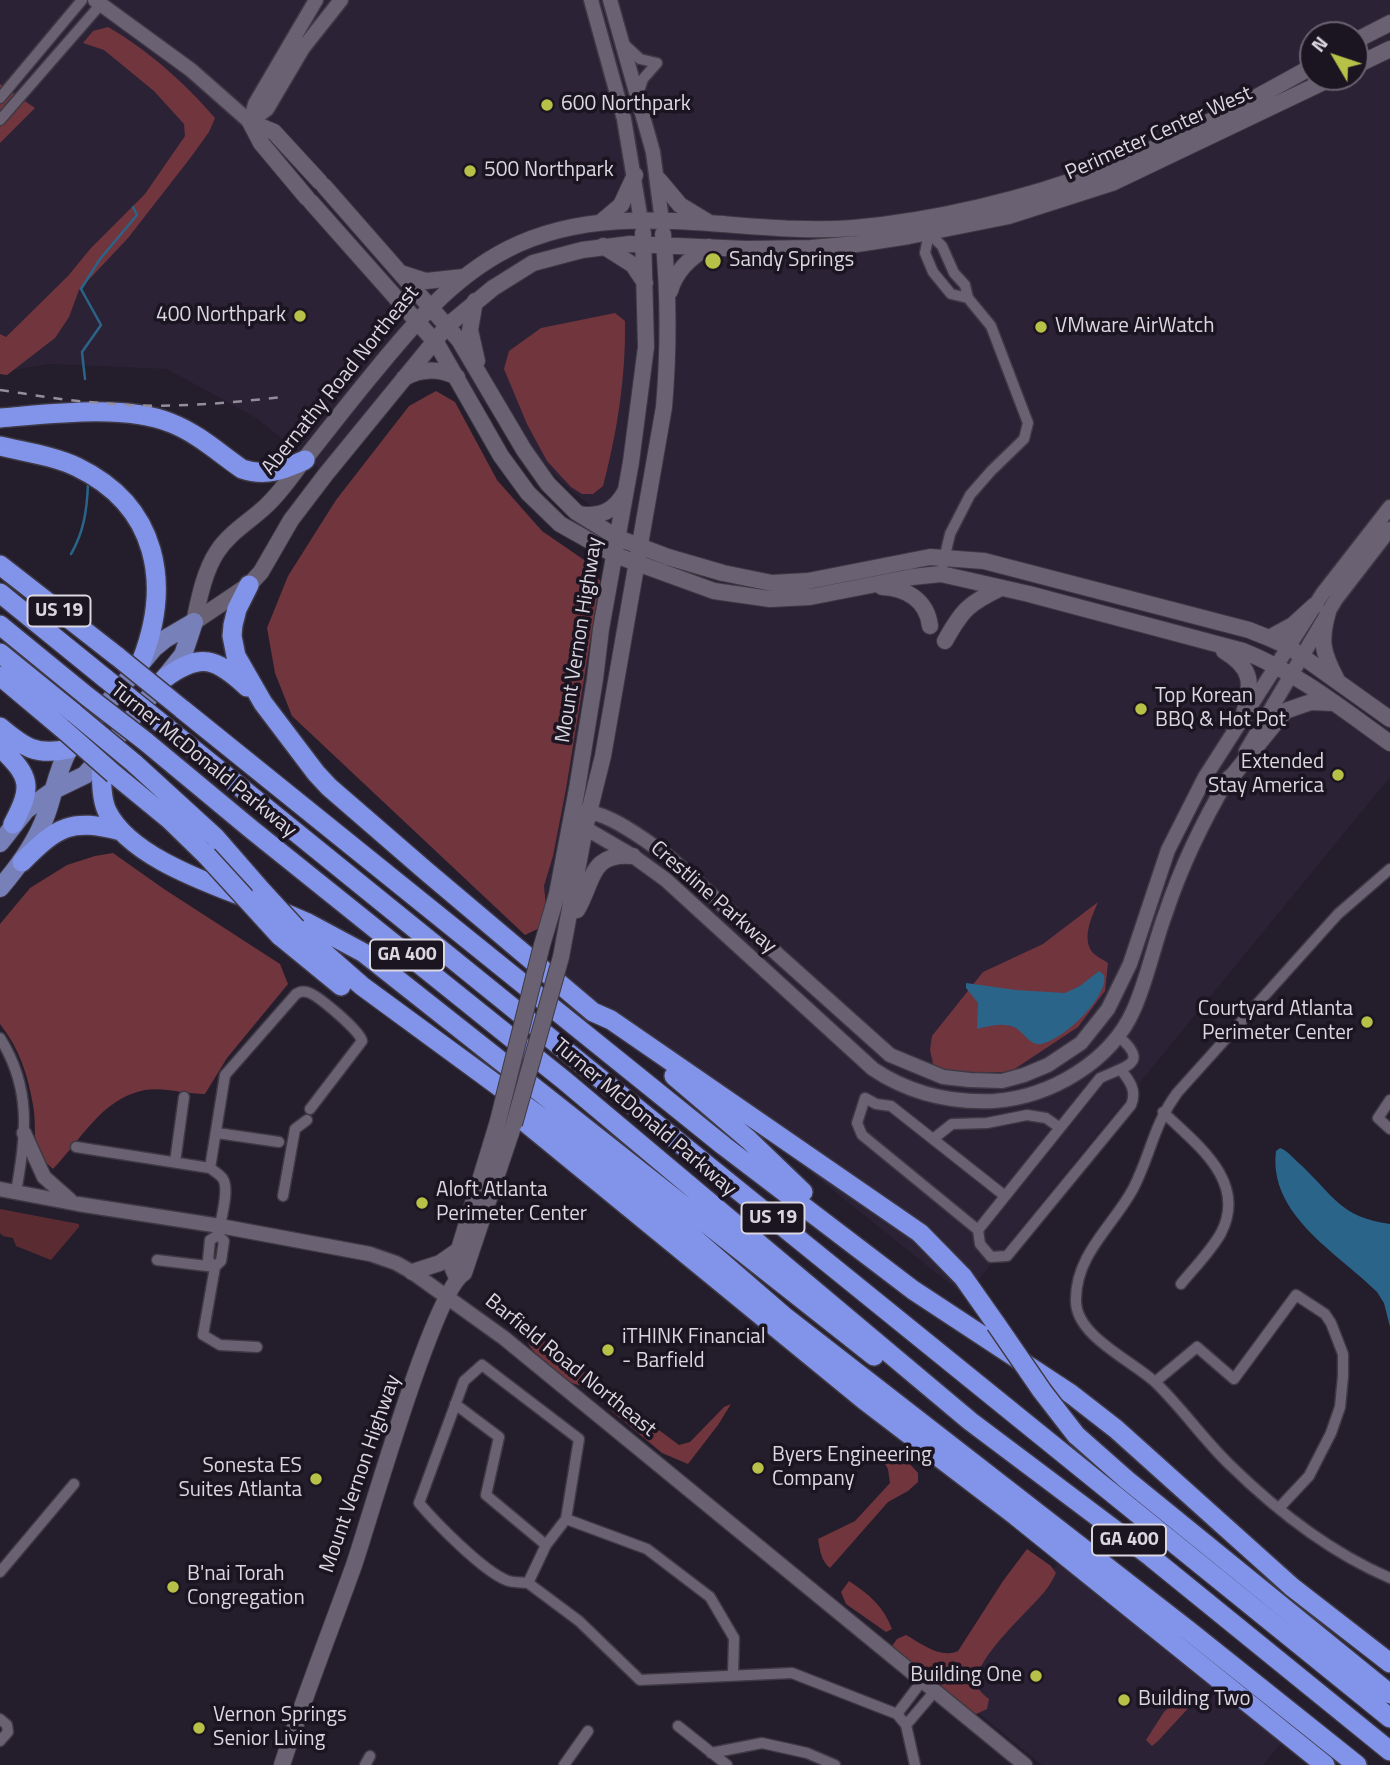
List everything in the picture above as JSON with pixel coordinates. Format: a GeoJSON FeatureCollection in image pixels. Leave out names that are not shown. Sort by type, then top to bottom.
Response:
{"type":"FeatureCollection","features":[{"type":"Feature","properties":{"kind":"highway"},"geometry":{"type":"LineString","coordinates":[[0,418],[52,414],[152,416],[184,428],[248,471],[269,473],[305,460]]}},
{"type":"Feature","properties":{"kind":"highway"},"geometry":{"type":"LineString","coordinates":[[0,446],[76,466],[106,484],[137,515],[148,540],[157,576],[151,636],[141,662]]}},
{"type":"Feature","properties":{"kind":"highway","name":"US 19"},"geometry":{"type":"LineString","coordinates":[[0,565],[118,657],[662,1098],[913,1290],[1071,1394],[1116,1429],[1292,1587],[1390,1663]]}},
{"type":"Feature","properties":{"kind":"highway"},"geometry":{"type":"LineString","coordinates":[[249,585],[237,609],[232,636],[236,656],[262,703]]}},
{"type":"Feature","properties":{"kind":"highway","name":"Turner McDonald Parkway"},"geometry":{"type":"LineString","coordinates":[[0,593],[1390,1718]]}},
{"type":"Feature","properties":{"kind":"highway","name":"Turner McDonald Parkway"},"geometry":{"type":"LineString","coordinates":[[0,625],[565,1081],[971,1420],[1151,1557],[1390,1751]]}},
{"type":"Feature","properties":{"kind":"highway"},"geometry":{"type":"LineString","coordinates":[[0,653],[68,721],[114,774],[170,820],[360,1001],[539,1132],[854,1391],[1016,1516],[1325,1765]]}},
{"type":"Feature","properties":{"kind":"highway"},"geometry":{"type":"LineString","coordinates":[[165,678],[182,666],[194,662],[215,663],[230,672],[262,703],[329,787],[593,1012],[749,1140],[863,1251]]}},
{"type":"Feature","properties":{"kind":"highway"},"geometry":{"type":"LineString","coordinates":[[0,676],[134,763],[215,837],[262,891],[288,932],[572,1140],[658,1207],[784,1316],[1157,1605],[1357,1765]]}},
{"type":"Feature","properties":{"kind":"highway"},"geometry":{"type":"LineString","coordinates":[[0,727],[31,750],[45,752],[69,749]]}},
{"type":"Feature","properties":{"kind":"highway"},"geometry":{"type":"LineString","coordinates":[[0,747],[17,763],[26,786],[25,802],[13,824]]}},
{"type":"Feature","properties":{"kind":"highway"},"geometry":{"type":"LineString","coordinates":[[101,757],[104,802],[108,813],[121,831],[184,873],[309,923],[364,953],[898,1375],[971,1420]]}},
{"type":"Feature","properties":{"kind":"highway"},"geometry":{"type":"LineString","coordinates":[[22,862],[41,843],[71,826],[95,824],[121,831]]}},
{"type":"Feature","properties":{"kind":"highway"},"geometry":{"type":"LineString","coordinates":[[593,1012],[611,1020],[920,1233],[951,1263],[974,1292],[1042,1391],[1076,1435],[1127,1480],[1390,1694]]}},
{"type":"Feature","properties":{"kind":"highway"},"geometry":{"type":"LineString","coordinates":[[666,1192],[784,1316]]}},
{"type":"Feature","properties":{"kind":"main road"},"geometry":{"type":"LineString","coordinates":[[1369,34],[1390,23]]}},
{"type":"Feature","properties":{"kind":"main road"},"geometry":{"type":"LineString","coordinates":[[1369,59],[1390,49]]}},
{"type":"Feature","properties":{"kind":"main road","name":"Perimeter Center West"},"geometry":{"type":"LineString","coordinates":[[664,244],[811,248],[927,225],[1108,168],[1165,143],[1299,73]]}},
{"type":"Feature","properties":{"kind":"main road","name":"Perimeter Center West"},"geometry":{"type":"LineString","coordinates":[[662,221],[810,230],[927,225],[1009,216],[1105,186],[1305,91]]}},
{"type":"Feature","properties":{"kind":"main road"},"geometry":{"type":"LineString","coordinates":[[250,122],[274,132],[447,326],[480,373],[548,484],[578,513],[618,538],[723,573],[772,583],[808,581],[912,560],[944,557],[984,561],[1269,638],[1289,647],[1390,719]]}},
{"type":"Feature","properties":{"kind":"main road"},"geometry":{"type":"LineString","coordinates":[[250,122],[261,143],[433,341],[457,377],[501,456],[528,493],[560,524],[615,555],[714,591],[770,599],[810,597],[941,574],[1001,588],[1242,651],[1278,665],[1390,743]]}},
{"type":"Feature","properties":{"kind":"main road"},"geometry":{"type":"LineString","coordinates":[[601,222],[621,205],[635,175]]}},
{"type":"Feature","properties":{"kind":"main road"},"geometry":{"type":"LineString","coordinates":[[659,180],[680,205],[713,225]]}},
{"type":"Feature","properties":{"kind":"main road","name":"Mount Vernon Highway"},"geometry":{"type":"LineString","coordinates":[[282,1765],[354,1564],[415,1378],[435,1324],[457,1278],[464,1273],[506,1123],[542,945],[557,894],[573,814],[644,370],[646,284],[641,221]]}},
{"type":"Feature","properties":{"kind":"main road","name":"Abernathy Road Northeast"},"geometry":{"type":"LineString","coordinates":[[0,843],[26,810],[54,790],[85,775],[165,678],[183,655],[204,582],[215,555],[233,533],[276,496],[430,307],[464,277],[519,244],[557,230],[601,222],[662,221]]}},
{"type":"Feature","properties":{"kind":"main road","name":"Mount Vernon Highway"},"geometry":{"type":"LineString","coordinates":[[457,1278],[453,1269],[506,1123],[561,957],[585,828],[603,756],[664,407],[669,294],[662,221]]}},
{"type":"Feature","properties":{"kind":"main road"},"geometry":{"type":"LineString","coordinates":[[0,888],[22,862],[39,833],[60,764],[69,749],[141,662],[165,639],[249,585],[261,572],[291,520],[447,326],[475,301],[533,263],[557,255],[603,246],[664,244]]}},
{"type":"Feature","properties":{"kind":"main road"},"geometry":{"type":"LineString","coordinates":[[603,246],[632,265],[646,284]]}},
{"type":"Feature","properties":{"kind":"main road"},"geometry":{"type":"LineString","coordinates":[[669,294],[680,270],[691,258],[709,247]]}},
{"type":"Feature","properties":{"kind":"main road"},"geometry":{"type":"LineString","coordinates":[[400,273],[426,281],[464,277]]}},
{"type":"Feature","properties":{"kind":"main road"},"geometry":{"type":"LineString","coordinates":[[475,301],[470,330],[480,373]]}},
{"type":"Feature","properties":{"kind":"main road"},"geometry":{"type":"LineString","coordinates":[[402,380],[428,370],[457,377]]}},
{"type":"Feature","properties":{"kind":"main road"},"geometry":{"type":"LineString","coordinates":[[578,513],[593,516],[604,513],[615,506],[626,490]]}},
{"type":"Feature","properties":{"kind":"main road"},"geometry":{"type":"LineString","coordinates":[[866,586],[892,587],[915,596],[924,607],[930,625]]}},
{"type":"Feature","properties":{"kind":"main road"},"geometry":{"type":"LineString","coordinates":[[945,640],[959,615],[979,599],[1001,588]]}},
{"type":"Feature","properties":{"kind":"main road"},"geometry":{"type":"LineString","coordinates":[[1269,638],[1322,608],[1322,645],[1326,660],[1339,683]]}},
{"type":"Feature","properties":{"kind":"main road"},"geometry":{"type":"LineString","coordinates":[[1210,643],[1241,661],[1247,673],[1249,689],[1243,719]]}},
{"type":"Feature","properties":{"kind":"main road"},"geometry":{"type":"LineString","coordinates":[[1225,785],[1285,711],[1311,702],[1333,702]]}},
{"type":"Feature","properties":{"kind":"main road"},"geometry":{"type":"LineString","coordinates":[[570,917],[577,910],[590,877],[599,865],[614,856],[633,856]]}},
{"type":"Feature","properties":{"kind":"main road"},"geometry":{"type":"LineString","coordinates":[[412,1272],[440,1263],[460,1249]]}},
{"type":"Feature","properties":{"kind":"street"},"geometry":{"type":"LineString","coordinates":[[0,98],[82,0]]}},
{"type":"Feature","properties":{"kind":"street"},"geometry":{"type":"LineString","coordinates":[[250,122],[255,104],[316,0]]}},
{"type":"Feature","properties":{"kind":"street"},"geometry":{"type":"LineString","coordinates":[[250,122],[267,110],[303,48],[341,0]]}},
{"type":"Feature","properties":{"kind":"street","name":"Mount Vernon Highway"},"geometry":{"type":"LineString","coordinates":[[591,0],[624,119],[641,221]]}},
{"type":"Feature","properties":{"kind":"street","name":"Mount Vernon Highway"},"geometry":{"type":"LineString","coordinates":[[610,0],[653,152],[659,180],[662,221]]}},
{"type":"Feature","properties":{"kind":"street"},"geometry":{"type":"LineString","coordinates":[[0,120],[98,2],[191,70],[250,122]]}},
{"type":"Feature","properties":{"kind":"street"},"geometry":{"type":"LineString","coordinates":[[622,43],[640,59],[657,63],[643,79],[638,94]]}},
{"type":"Feature","properties":{"kind":"street"},"geometry":{"type":"LineString","coordinates":[[927,225],[925,253],[933,272],[951,294],[968,298]]}},
{"type":"Feature","properties":{"kind":"street"},"geometry":{"type":"LineString","coordinates":[[927,225],[942,246],[954,272],[965,285],[968,298],[991,326],[1028,423],[1024,439],[970,495],[950,534],[941,574]]}},
{"type":"Feature","properties":{"kind":"street"},"geometry":{"type":"LineString","coordinates":[[1322,608],[1375,537],[1390,507]]}},
{"type":"Feature","properties":{"kind":"street"},"geometry":{"type":"LineString","coordinates":[[1322,608],[1348,560],[1375,537],[1390,529]]}},
{"type":"Feature","properties":{"kind":"street","name":"Crestline Parkway"},"geometry":{"type":"LineString","coordinates":[[591,811],[639,836],[670,858],[890,1055],[943,1077],[1002,1081],[1024,1075],[1048,1065],[1081,1043],[1108,1009],[1130,964],[1168,850],[1205,777],[1289,647],[1322,608]]}},
{"type":"Feature","properties":{"kind":"street","name":"Crestline Parkway"},"geometry":{"type":"LineString","coordinates":[[573,814],[585,828],[633,856],[666,880],[885,1077],[917,1091],[949,1100],[978,1102],[1015,1099],[1042,1092],[1069,1078],[1101,1055],[1118,1036],[1134,1010],[1184,862],[1206,817],[1303,657],[1322,608]]}},
{"type":"Feature","properties":{"kind":"street"},"geometry":{"type":"LineString","coordinates":[[1189,808],[1206,817]]}},
{"type":"Feature","properties":{"kind":"street"},"geometry":{"type":"LineString","coordinates":[[573,814],[591,811]]}},
{"type":"Feature","properties":{"kind":"street"},"geometry":{"type":"LineString","coordinates":[[1390,869],[1338,915],[1177,1093],[1163,1112],[1133,1189],[1087,1257],[1076,1302],[1079,1317],[1087,1330],[1154,1382],[1230,1465],[1334,1551],[1390,1578]]}},
{"type":"Feature","properties":{"kind":"street"},"geometry":{"type":"LineString","coordinates":[[766,972],[777,954]]}},
{"type":"Feature","properties":{"kind":"street"},"geometry":{"type":"LineString","coordinates":[[1130,964],[1148,971]]}},
{"type":"Feature","properties":{"kind":"street"},"geometry":{"type":"LineString","coordinates":[[210,1168],[225,1075],[296,994],[300,992],[312,995],[356,1030],[362,1041],[295,1129],[283,1196]]}},
{"type":"Feature","properties":{"kind":"street"},"geometry":{"type":"LineString","coordinates":[[978,1230],[1100,1078],[1127,1067],[1134,1055],[1130,1046],[1118,1036]]}},
{"type":"Feature","properties":{"kind":"street"},"geometry":{"type":"LineString","coordinates":[[0,1038],[9,1052],[21,1084],[24,1133],[16,1192]]}},
{"type":"Feature","properties":{"kind":"street"},"geometry":{"type":"LineString","coordinates":[[862,1086],[865,1098],[858,1123],[862,1135],[978,1230],[980,1244],[991,1257],[1007,1256],[1130,1105],[1133,1089],[1130,1080],[1121,1070]]}},
{"type":"Feature","properties":{"kind":"street"},"geometry":{"type":"LineString","coordinates":[[175,1162],[184,1097]]}},
{"type":"Feature","properties":{"kind":"street"},"geometry":{"type":"LineString","coordinates":[[865,1098],[876,1104],[891,1106],[1005,1196]]}},
{"type":"Feature","properties":{"kind":"street"},"geometry":{"type":"LineString","coordinates":[[1390,1100],[1378,1118],[1390,1129]]}},
{"type":"Feature","properties":{"kind":"street"},"geometry":{"type":"LineString","coordinates":[[1163,1112],[1217,1168],[1228,1190],[1226,1220],[1220,1235],[1181,1284]]}},
{"type":"Feature","properties":{"kind":"street"},"geometry":{"type":"LineString","coordinates":[[933,1139],[952,1124],[987,1123],[1027,1115],[1046,1118],[1060,1128]]}},
{"type":"Feature","properties":{"kind":"street"},"geometry":{"type":"LineString","coordinates":[[24,1133],[44,1177],[59,1192],[78,1204]]}},
{"type":"Feature","properties":{"kind":"street"},"geometry":{"type":"LineString","coordinates":[[217,1133],[279,1142]]}},
{"type":"Feature","properties":{"kind":"street"},"geometry":{"type":"LineString","coordinates":[[76,1147],[210,1168],[223,1178],[226,1188],[219,1231],[211,1240],[208,1260],[215,1267]]}},
{"type":"Feature","properties":{"kind":"street","name":"Barfield Road Northeast"},"geometry":{"type":"LineString","coordinates":[[0,1189],[219,1231],[355,1250],[396,1263],[448,1297],[513,1346],[1025,1765]]}},
{"type":"Feature","properties":{"kind":"street"},"geometry":{"type":"LineString","coordinates":[[157,1260],[215,1267]]}},
{"type":"Feature","properties":{"kind":"street"},"geometry":{"type":"LineString","coordinates":[[215,1267],[203,1335],[220,1345],[257,1347]]}},
{"type":"Feature","properties":{"kind":"street"},"geometry":{"type":"LineString","coordinates":[[1154,1382],[1197,1347],[1234,1379],[1296,1295],[1325,1314],[1338,1337],[1343,1354],[1340,1407],[1331,1433],[1309,1476],[1279,1508]]}},
{"type":"Feature","properties":{"kind":"street"},"geometry":{"type":"LineString","coordinates":[[528,1583],[546,1545],[566,1519],[579,1439],[482,1365],[464,1381],[418,1503],[434,1521],[493,1573],[508,1581],[528,1583],[579,1621],[640,1680],[793,1673],[897,1714],[906,1725],[915,1765]]}},
{"type":"Feature","properties":{"kind":"street"},"geometry":{"type":"LineString","coordinates":[[455,1404],[499,1437],[486,1495],[546,1545]]}},
{"type":"Feature","properties":{"kind":"street"},"geometry":{"type":"LineString","coordinates":[[0,1572],[74,1483]]}},
{"type":"Feature","properties":{"kind":"street"},"geometry":{"type":"LineString","coordinates":[[566,1519],[647,1549],[710,1597],[734,1638],[728,1676]]}},
{"type":"Feature","properties":{"kind":"street"},"geometry":{"type":"LineString","coordinates":[[897,1714],[922,1681]]}},
{"type":"Feature","properties":{"kind":"street"},"geometry":{"type":"LineString","coordinates":[[906,1725],[935,1691]]}},
{"type":"Feature","properties":{"kind":"street"},"geometry":{"type":"LineString","coordinates":[[0,1719],[7,1725],[8,1731],[0,1741]]}},
{"type":"Feature","properties":{"kind":"street"},"geometry":{"type":"LineString","coordinates":[[678,1726],[727,1765]]}},
{"type":"Feature","properties":{"kind":"street"},"geometry":{"type":"LineString","coordinates":[[564,1765],[588,1731]]}},
{"type":"Feature","properties":{"kind":"street"},"geometry":{"type":"LineString","coordinates":[[711,1753],[762,1742],[807,1753],[835,1765]]}},
{"type":"Feature","properties":{"kind":"shaded area"},"geometry":{"type":"Polygon","coordinates":[[[0,0],[1390,0],[1390,777],[965,1296],[562,973],[548,924],[544,886],[553,856],[566,789],[600,581],[639,546],[564,484],[423,341],[320,469],[256,418],[167,369],[50,364],[0,372],[0,0]]]}},
{"type":"Feature","properties":{"kind":"shaded area"},"geometry":{"type":"Polygon","coordinates":[[[108,27],[165,68],[215,118],[209,132],[191,157],[128,238],[79,290],[69,317],[55,338],[7,375],[0,374],[0,334],[6,337],[145,194],[185,136],[184,124],[154,91],[104,50],[83,43],[93,31],[108,27]]]}},
{"type":"Feature","properties":{"kind":"shaded area"},"geometry":{"type":"Polygon","coordinates":[[[0,84],[35,108],[0,143],[0,84]]]}},
{"type":"Feature","properties":{"kind":"shaded area"},"geometry":{"type":"Polygon","coordinates":[[[615,313],[625,321],[624,363],[616,425],[603,486],[593,494],[582,494],[571,487],[547,461],[527,424],[504,369],[509,351],[541,328],[615,313]]]}},
{"type":"Feature","properties":{"kind":"shaded area"},"geometry":{"type":"Polygon","coordinates":[[[436,391],[455,402],[497,480],[542,531],[590,564],[600,581],[566,789],[553,856],[544,886],[548,924],[525,935],[292,716],[275,673],[267,628],[288,576],[336,500],[409,406],[436,391]]]}},
{"type":"Feature","properties":{"kind":"shaded area"},"geometry":{"type":"Polygon","coordinates":[[[113,853],[280,964],[288,984],[227,1058],[205,1094],[152,1089],[130,1095],[104,1111],[53,1169],[37,1147],[33,1105],[25,1073],[17,1052],[0,1024],[0,924],[30,888],[67,865],[113,853]]]}},
{"type":"Feature","properties":{"kind":"shaded area"},"geometry":{"type":"Polygon","coordinates":[[[1098,902],[1089,928],[1088,941],[1093,953],[1108,963],[1105,991],[1078,1027],[1010,1072],[949,1072],[934,1068],[930,1050],[932,1036],[983,972],[1043,944],[1098,902]]]}},
{"type":"Feature","properties":{"kind":"shaded area"},"geometry":{"type":"Polygon","coordinates":[[[0,1209],[79,1224],[79,1227],[51,1260],[16,1246],[13,1238],[0,1233],[0,1209]]]}},
{"type":"Feature","properties":{"kind":"shaded area"},"geometry":{"type":"Polygon","coordinates":[[[532,1332],[590,1376],[586,1386],[571,1382],[545,1364],[528,1343],[532,1332]]]}},
{"type":"Feature","properties":{"kind":"shaded area"},"geometry":{"type":"Polygon","coordinates":[[[612,1395],[679,1445],[690,1442],[724,1407],[731,1404],[688,1464],[662,1453],[609,1409],[606,1400],[612,1395]]]}},
{"type":"Feature","properties":{"kind":"shaded area"},"geometry":{"type":"Polygon","coordinates":[[[877,1450],[909,1463],[918,1473],[918,1482],[888,1502],[830,1568],[823,1559],[818,1539],[855,1521],[890,1483],[888,1469],[877,1450]]]}},
{"type":"Feature","properties":{"kind":"shaded area"},"geometry":{"type":"Polygon","coordinates":[[[1027,1549],[1051,1566],[1056,1573],[1045,1591],[985,1660],[977,1685],[989,1699],[987,1709],[972,1716],[895,1653],[892,1646],[897,1639],[906,1635],[938,1652],[958,1651],[1027,1549]]]}},
{"type":"Feature","properties":{"kind":"shaded area"},"geometry":{"type":"Polygon","coordinates":[[[1058,1563],[1282,1742],[1263,1765],[1042,1765],[954,1693],[1058,1563]]]}},
{"type":"Feature","properties":{"kind":"shaded area"},"geometry":{"type":"Polygon","coordinates":[[[849,1581],[875,1602],[892,1629],[886,1632],[846,1604],[841,1592],[849,1581]]]}},
{"type":"Feature","properties":{"kind":"shaded area"},"geometry":{"type":"Polygon","coordinates":[[[1186,1692],[1192,1696],[1193,1703],[1152,1746],[1146,1740],[1164,1712],[1186,1692]]]}},
{"type":"Feature","properties":{"kind":"water"},"geometry":{"type":"Polygon","coordinates":[[[1099,971],[1104,975],[1104,984],[1092,1005],[1072,1026],[1050,1041],[1033,1043],[1017,1029],[1004,1025],[977,1029],[978,1003],[966,988],[966,983],[1065,993],[1080,986],[1099,971]]]}},
{"type":"Feature","properties":{"kind":"water"},"geometry":{"type":"Polygon","coordinates":[[[1280,1148],[1291,1155],[1339,1204],[1360,1216],[1390,1224],[1390,1327],[1384,1303],[1377,1292],[1309,1231],[1294,1213],[1283,1195],[1276,1174],[1276,1151],[1280,1148]]]}},
{"type":"Feature","properties":{"kind":"waterway"},"geometry":{"type":"LineString","coordinates":[[85,379],[82,352],[101,325],[81,289],[100,259],[137,215],[133,207]]}},
{"type":"Feature","properties":{"kind":"waterway"},"geometry":{"type":"LineString","coordinates":[[71,554],[84,520],[88,484]]}},
{"type":"Feature","properties":{"kind":"railway"},"geometry":{"type":"LineString","coordinates":[[0,390],[76,401],[147,406],[214,404],[281,397]]}},
{"type":"Feature","properties":{"kind":"place","name":"600 Northpark"},"geometry":{"type":"Point","coordinates":[547,105]}},
{"type":"Feature","properties":{"kind":"place","name":"500 Northpark"},"geometry":{"type":"Point","coordinates":[470,171]}},
{"type":"Feature","properties":{"kind":"place","name":"Sandy Springs"},"geometry":{"type":"Point","coordinates":[713,261]}},
{"type":"Feature","properties":{"kind":"place","name":"400 Northpark"},"geometry":{"type":"Point","coordinates":[300,316]}},
{"type":"Feature","properties":{"kind":"place","name":"VMware AirWatch"},"geometry":{"type":"Point","coordinates":[1041,327]}},
{"type":"Feature","properties":{"kind":"place","name":"Top Korean BBQ & Hot Pot"},"geometry":{"type":"Point","coordinates":[1141,709]}},
{"type":"Feature","properties":{"kind":"place","name":"Extended Stay America"},"geometry":{"type":"Point","coordinates":[1338,775]}},
{"type":"Feature","properties":{"kind":"place","name":"Courtyard Atlanta Perimeter Center"},"geometry":{"type":"Point","coordinates":[1367,1022]}},
{"type":"Feature","properties":{"kind":"place","name":"Aloft Atlanta Perimeter Center"},"geometry":{"type":"Point","coordinates":[422,1203]}},
{"type":"Feature","properties":{"kind":"place","name":"iTHINK Financial - Barfield"},"geometry":{"type":"Point","coordinates":[608,1350]}},
{"type":"Feature","properties":{"kind":"place","name":"Byers Engineering Company"},"geometry":{"type":"Point","coordinates":[758,1468]}},
{"type":"Feature","properties":{"kind":"place","name":"Sonesta ES Suites Atlanta"},"geometry":{"type":"Point","coordinates":[316,1479]}},
{"type":"Feature","properties":{"kind":"place","name":"B'nai Torah Congregation"},"geometry":{"type":"Point","coordinates":[173,1587]}},
{"type":"Feature","properties":{"kind":"place","name":"Building One"},"geometry":{"type":"Point","coordinates":[1036,1676]}},
{"type":"Feature","properties":{"kind":"place","name":"Building Two"},"geometry":{"type":"Point","coordinates":[1124,1700]}},
{"type":"Feature","properties":{"kind":"place","name":"Vernon Springs Senior Living"},"geometry":{"type":"Point","coordinates":[199,1728]}}]}
